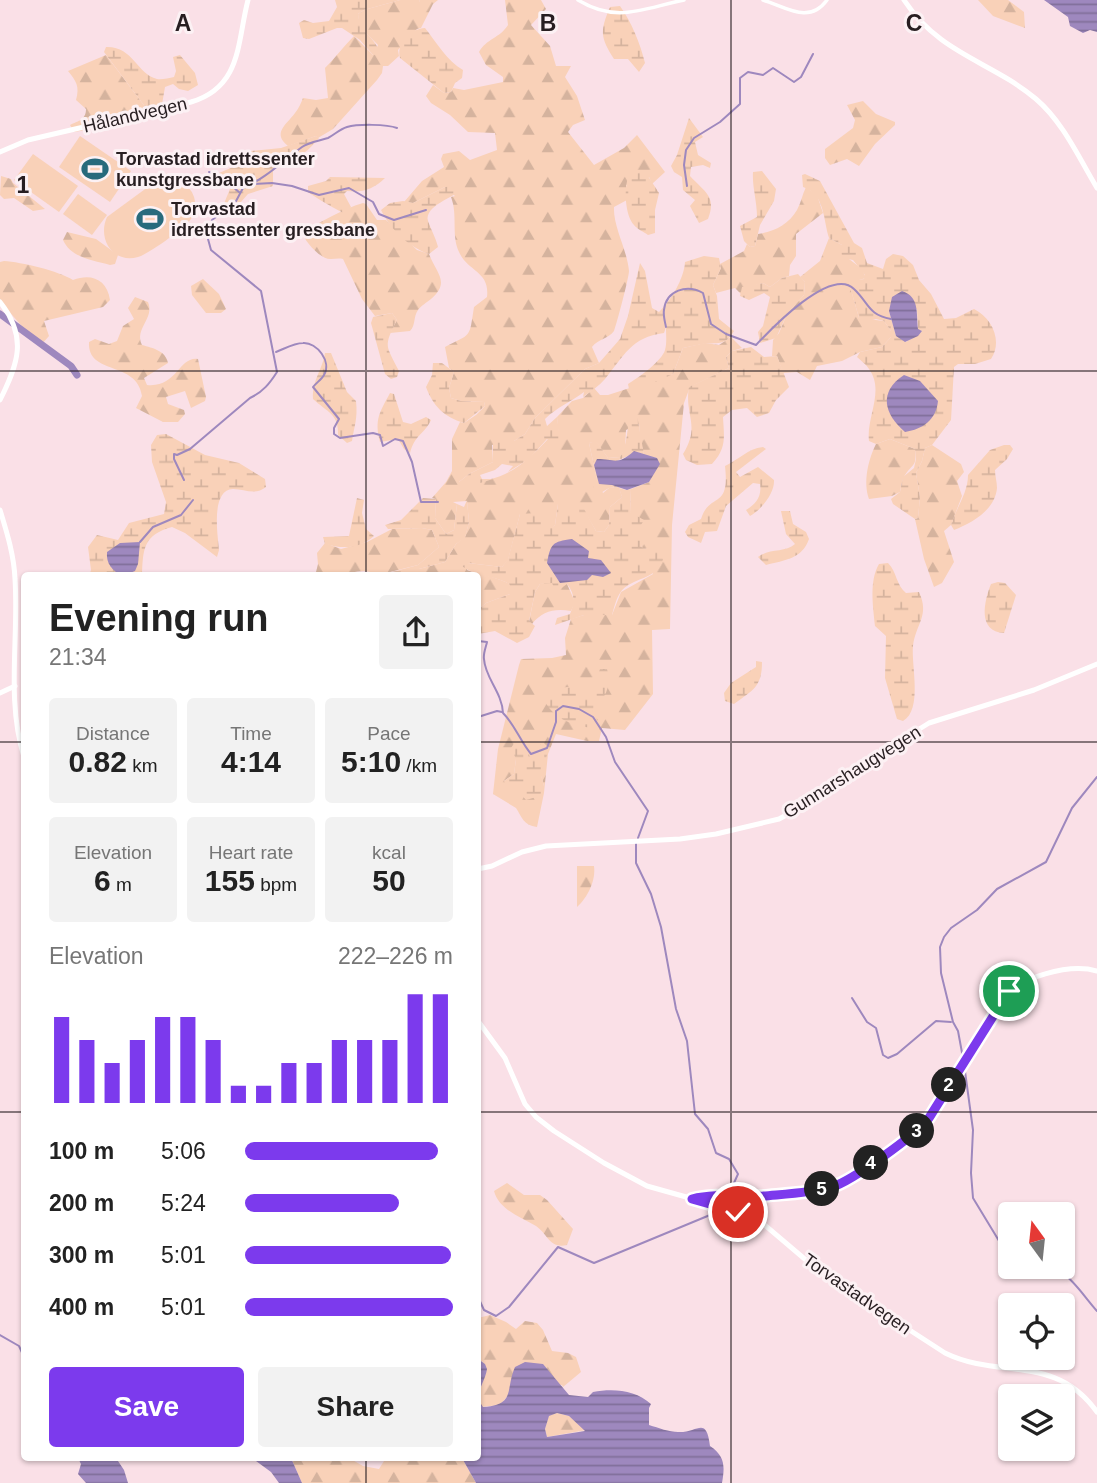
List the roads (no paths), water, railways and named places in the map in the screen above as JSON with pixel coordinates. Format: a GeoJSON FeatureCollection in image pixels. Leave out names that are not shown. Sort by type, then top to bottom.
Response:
{"type":"FeatureCollection","features":[{"type":"Feature","properties":{"kind":"main road","name":"Hålandvegen"},"geometry":{"type":"LineString","coordinates":[[0,152],[28,140],[181,104],[210,94],[223,83],[233,67],[248,0]]}},
{"type":"Feature","properties":{"kind":"main road"},"geometry":{"type":"LineString","coordinates":[[904,0],[919,20],[945,44],[1041,103],[1061,128],[1097,188]]}},
{"type":"Feature","properties":{"kind":"main road"},"geometry":{"type":"LineString","coordinates":[[0,302],[13,323],[18,348],[13,375],[0,400]]}},
{"type":"Feature","properties":{"kind":"main road"},"geometry":{"type":"LineString","coordinates":[[0,510],[15,575],[15,686],[17,729],[21,745]]}},
{"type":"Feature","properties":{"kind":"main road","name":"Gunnarshaugvegen"},"geometry":{"type":"LineString","coordinates":[[481,868],[522,852],[546,846],[680,839],[770,822],[820,797],[873,758],[929,723],[1034,691],[1097,664]]}},
{"type":"Feature","properties":{"kind":"main road"},"geometry":{"type":"LineString","coordinates":[[0,693],[15,686]]}},
{"type":"Feature","properties":{"kind":"main road"},"geometry":{"type":"LineString","coordinates":[[692,1199],[775,1194],[825,1188],[841,1183],[925,1123],[1001,1000],[1013,987],[1028,980],[1074,969],[1097,971]]}},
{"type":"Feature","properties":{"kind":"main road","name":"Torvastadvegen"},"geometry":{"type":"LineString","coordinates":[[481,1025],[505,1058],[525,1104],[541,1121],[586,1153],[637,1181],[738,1212],[761,1222],[815,1268],[945,1353],[965,1361],[1057,1378],[1079,1390],[1097,1412]]}},
{"type":"Feature","properties":{"kind":"street"},"geometry":{"type":"LineString","coordinates":[[578,0],[610,12],[630,13],[684,0]]}},
{"type":"Feature","properties":{"kind":"street"},"geometry":{"type":"LineString","coordinates":[[763,0],[804,14],[817,10],[827,0]]}},
{"type":"Feature","properties":{"kind":"waterway"},"geometry":{"type":"LineString","coordinates":[[687,186],[684,165],[686,150],[694,138],[720,122],[740,104],[740,78],[748,72],[763,75],[773,68],[794,82],[801,77],[813,54]]}},
{"type":"Feature","properties":{"kind":"waterway"},"geometry":{"type":"LineString","coordinates":[[184,480],[174,454],[190,449],[262,390],[277,372],[261,291],[211,250],[208,239],[212,220],[235,203],[243,188],[266,175],[305,145],[328,138],[352,126],[379,125],[397,128]]}},
{"type":"Feature","properties":{"kind":"waterway"},"geometry":{"type":"LineString","coordinates":[[209,172],[221,177],[239,192]]}},
{"type":"Feature","properties":{"kind":"waterway"},"geometry":{"type":"LineString","coordinates":[[254,184],[292,186],[319,195],[349,188],[373,202],[379,214],[394,220],[426,210]]}},
{"type":"Feature","properties":{"kind":"waterway"},"geometry":{"type":"LineString","coordinates":[[666,327],[666,303],[673,293],[684,289],[703,293],[711,324],[726,334],[756,345],[802,302],[831,286],[844,284],[854,289],[873,311],[891,319]]}},
{"type":"Feature","properties":{"kind":"waterway"},"geometry":{"type":"LineString","coordinates":[[0,314],[71,366],[77,375]]}},
{"type":"Feature","properties":{"kind":"waterway"},"geometry":{"type":"LineString","coordinates":[[276,352],[303,343],[318,349],[325,359],[326,370],[313,387],[339,419],[334,434],[340,438],[373,433],[380,435],[383,446],[395,439],[403,441],[412,462],[421,502],[438,502]]}},
{"type":"Feature","properties":{"kind":"waterway"},"geometry":{"type":"LineString","coordinates":[[140,542],[153,527],[181,515],[193,500]]}},
{"type":"Feature","properties":{"kind":"waterway"},"geometry":{"type":"LineString","coordinates":[[481,641],[487,642],[485,666],[500,698],[503,713],[531,754],[547,748],[556,722],[556,711],[563,706],[579,709],[593,717],[606,737],[615,762],[648,811],[638,838]]}},
{"type":"Feature","properties":{"kind":"waterway"},"geometry":{"type":"LineString","coordinates":[[481,716],[502,712]]}},
{"type":"Feature","properties":{"kind":"waterway"},"geometry":{"type":"LineString","coordinates":[[963,1058],[941,973],[940,947],[944,937],[951,928],[977,910],[997,889],[1046,862],[1072,808],[1097,777]]}},
{"type":"Feature","properties":{"kind":"waterway"},"geometry":{"type":"LineString","coordinates":[[636,843],[636,863],[651,894],[661,927],[676,1009],[687,1041],[695,1114],[708,1129],[716,1153],[729,1159],[738,1174],[729,1194]]}},
{"type":"Feature","properties":{"kind":"waterway"},"geometry":{"type":"LineString","coordinates":[[852,998],[867,1022],[876,1028],[883,1055],[888,1058],[897,1054],[936,1021],[951,1022]]}},
{"type":"Feature","properties":{"kind":"waterway"},"geometry":{"type":"LineString","coordinates":[[964,1064],[973,1130],[973,1198],[998,1239]]}},
{"type":"Feature","properties":{"kind":"waterway"},"geometry":{"type":"LineString","coordinates":[[481,1304],[484,1310],[496,1316],[509,1307],[558,1247],[594,1263],[710,1215],[713,1205]]}},
{"type":"Feature","properties":{"kind":"waterway"},"geometry":{"type":"LineString","coordinates":[[1070,1279],[1097,1311]]}},
{"type":"Feature","properties":{"kind":"waterway"},"geometry":{"type":"LineString","coordinates":[[0,1335],[19,1346],[21,1350]]}},
{"type":"Feature","properties":{"kind":"place","name":"Torvastad idrettssenter kunstgressbane"},"geometry":{"type":"Point","coordinates":[95,169]}},
{"type":"Feature","properties":{"kind":"place","name":"Torvastad idrettssenter gressbane"},"geometry":{"type":"Point","coordinates":[150,219]}}]}
